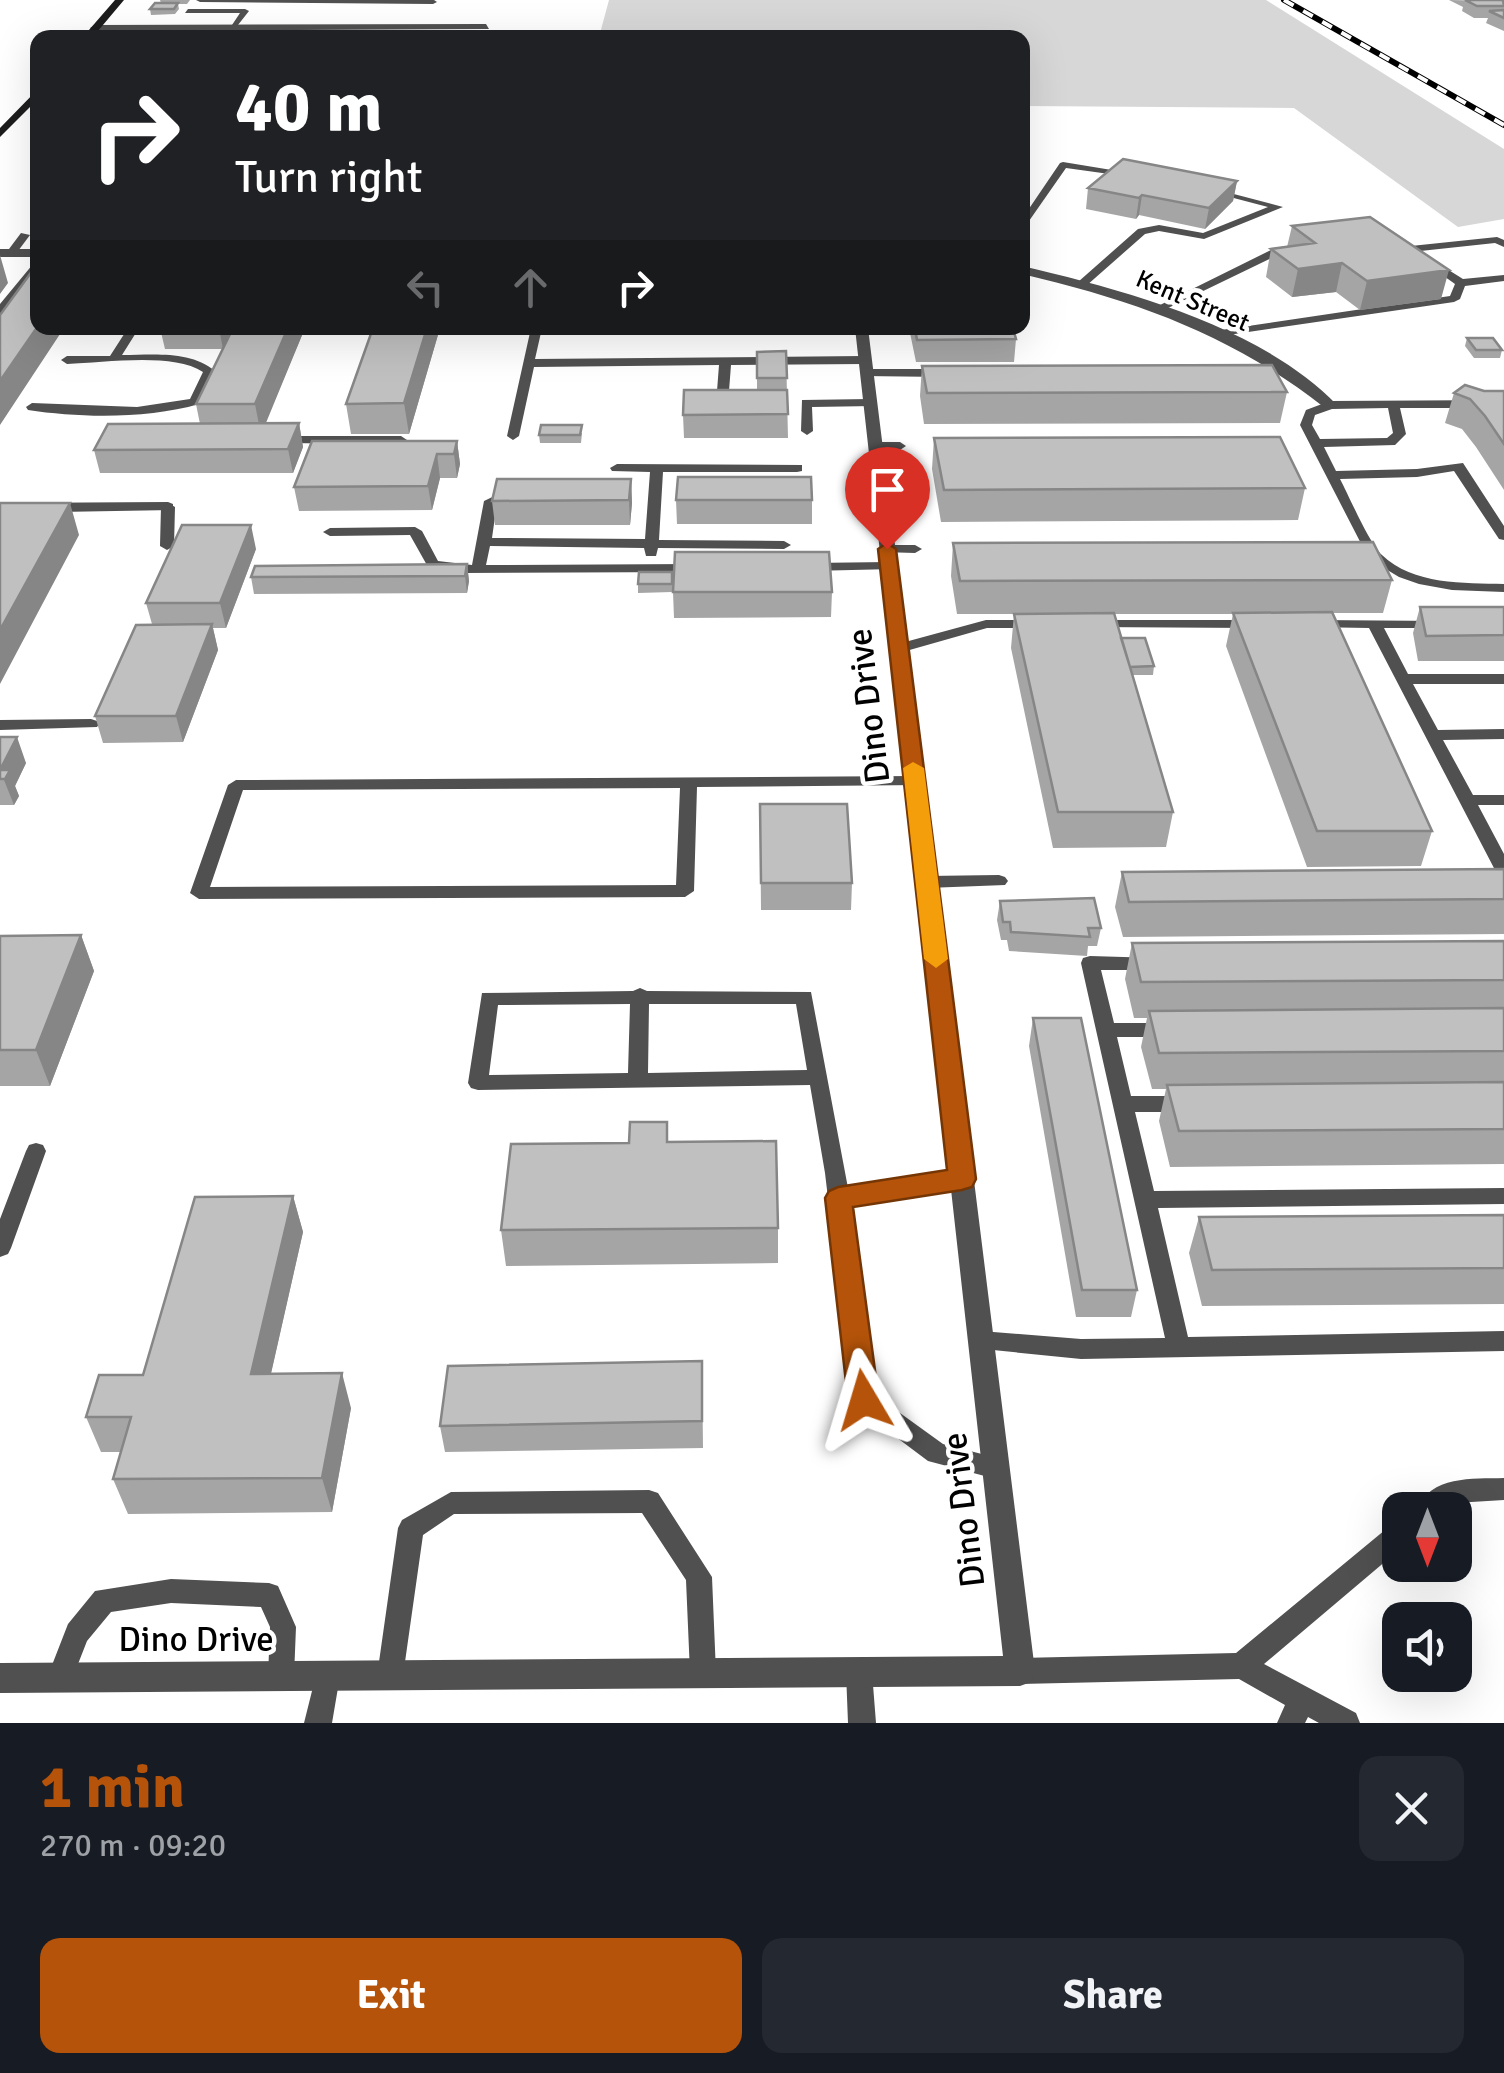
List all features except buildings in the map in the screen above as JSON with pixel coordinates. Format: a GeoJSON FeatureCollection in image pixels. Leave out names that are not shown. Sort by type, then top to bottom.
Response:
{"type":"FeatureCollection","features":[{"type":"Feature","properties":{"kind":"main road"},"geometry":{"type":"LineString","coordinates":[[95,28],[120,0]]}},
{"type":"Feature","properties":{"kind":"main road"},"geometry":{"type":"LineString","coordinates":[[0,134],[30,101]]}},
{"type":"Feature","properties":{"kind":"street"},"geometry":{"type":"LineString","coordinates":[[95,28],[486,28]]}},
{"type":"Feature","properties":{"kind":"street","name":"Kent Street"},"geometry":{"type":"LineString","coordinates":[[1030,272],[1162,308],[1221,333],[1272,361],[1330,405]]}},
{"type":"Feature","properties":{"kind":"street","name":"Dino Drive"},"geometry":{"type":"LineString","coordinates":[[0,1678],[1020,1671],[862,335]]}},
{"type":"Feature","properties":{"kind":"street"},"geometry":{"type":"LineString","coordinates":[[0,508],[168,507]]}},
{"type":"Feature","properties":{"kind":"lane"},"geometry":{"type":"LineString","coordinates":[[200,0],[433,1],[424,28]]}},
{"type":"Feature","properties":{"kind":"lane"},"geometry":{"type":"LineString","coordinates":[[188,11],[245,11],[234,28]]}},
{"type":"Feature","properties":{"kind":"lane"},"geometry":{"type":"LineString","coordinates":[[1030,215],[1062,164],[1138,175]]}},
{"type":"Feature","properties":{"kind":"lane"},"geometry":{"type":"LineString","coordinates":[[1082,284],[1142,232],[1160,228],[1204,236],[1278,208],[1205,188]]}},
{"type":"Feature","properties":{"kind":"lane"},"geometry":{"type":"LineString","coordinates":[[6,253],[25,235]]}},
{"type":"Feature","properties":{"kind":"lane"},"geometry":{"type":"LineString","coordinates":[[1504,244],[1497,240],[1407,246],[1462,283],[1504,278]]}},
{"type":"Feature","properties":{"kind":"lane"},"geometry":{"type":"LineString","coordinates":[[1162,308],[1279,250],[1314,246]]}},
{"type":"Feature","properties":{"kind":"lane"},"geometry":{"type":"LineString","coordinates":[[0,312],[30,266]]}},
{"type":"Feature","properties":{"kind":"lane"},"geometry":{"type":"LineString","coordinates":[[1221,333],[1454,300],[1462,283]]}},
{"type":"Feature","properties":{"kind":"lane"},"geometry":{"type":"LineString","coordinates":[[114,359],[129,335]]}},
{"type":"Feature","properties":{"kind":"lane"},"geometry":{"type":"LineString","coordinates":[[513,436],[535,335]]}},
{"type":"Feature","properties":{"kind":"lane"},"geometry":{"type":"LineString","coordinates":[[32,407],[180,406],[195,401],[210,372],[185,361],[67,360]]}},
{"type":"Feature","properties":{"kind":"lane"},"geometry":{"type":"LineString","coordinates":[[529,362],[725,362],[956,373]]}},
{"type":"Feature","properties":{"kind":"lane"},"geometry":{"type":"LineString","coordinates":[[723,391],[725,362]]}},
{"type":"Feature","properties":{"kind":"lane"},"geometry":{"type":"LineString","coordinates":[[807,431],[806,403],[870,403]]}},
{"type":"Feature","properties":{"kind":"lane"},"geometry":{"type":"LineString","coordinates":[[1316,443],[1390,442],[1400,434],[1393,404]]}},
{"type":"Feature","properties":{"kind":"lane"},"geometry":{"type":"LineString","coordinates":[[1504,404],[1330,405],[1310,413],[1306,425],[1374,556],[1392,570],[1448,588],[1504,588]]}},
{"type":"Feature","properties":{"kind":"lane"},"geometry":{"type":"LineString","coordinates":[[270,440],[400,440]]}},
{"type":"Feature","properties":{"kind":"lane"},"geometry":{"type":"LineString","coordinates":[[876,446],[900,446]]}},
{"type":"Feature","properties":{"kind":"lane"},"geometry":{"type":"LineString","coordinates":[[1332,475],[1417,473],[1458,466],[1504,535]]}},
{"type":"Feature","properties":{"kind":"lane"},"geometry":{"type":"LineString","coordinates":[[616,468],[797,468]]}},
{"type":"Feature","properties":{"kind":"lane"},"geometry":{"type":"LineString","coordinates":[[650,568],[656,468]]}},
{"type":"Feature","properties":{"kind":"lane"},"geometry":{"type":"LineString","coordinates":[[478,569],[490,500],[523,487]]}},
{"type":"Feature","properties":{"kind":"lane"},"geometry":{"type":"LineString","coordinates":[[167,546],[168,507]]}},
{"type":"Feature","properties":{"kind":"lane"},"geometry":{"type":"LineString","coordinates":[[330,532],[415,532],[434,564],[478,569],[706,568]]}},
{"type":"Feature","properties":{"kind":"lane"},"geometry":{"type":"LineString","coordinates":[[484,542],[652,544],[743,551],[784,545]]}},
{"type":"Feature","properties":{"kind":"lane"},"geometry":{"type":"LineString","coordinates":[[550,569],[553,542]]}},
{"type":"Feature","properties":{"kind":"lane"},"geometry":{"type":"LineString","coordinates":[[798,568],[888,557],[915,549]]}},
{"type":"Feature","properties":{"kind":"lane"},"geometry":{"type":"LineString","coordinates":[[899,648],[986,624],[1042,624]]}},
{"type":"Feature","properties":{"kind":"lane"},"geometry":{"type":"LineString","coordinates":[[1080,624],[1276,624]]}},
{"type":"Feature","properties":{"kind":"lane"},"geometry":{"type":"LineString","coordinates":[[1295,624],[1448,624]]}},
{"type":"Feature","properties":{"kind":"lane"},"geometry":{"type":"LineString","coordinates":[[1374,624],[1504,870]]}},
{"type":"Feature","properties":{"kind":"lane"},"geometry":{"type":"LineString","coordinates":[[1406,680],[1504,679]]}},
{"type":"Feature","properties":{"kind":"lane"},"geometry":{"type":"LineString","coordinates":[[0,724],[91,724]]}},
{"type":"Feature","properties":{"kind":"lane"},"geometry":{"type":"LineString","coordinates":[[1430,735],[1504,734]]}},
{"type":"Feature","properties":{"kind":"lane"},"geometry":{"type":"LineString","coordinates":[[688,783],[685,891],[200,894],[236,784],[915,782]]}},
{"type":"Feature","properties":{"kind":"lane"},"geometry":{"type":"LineString","coordinates":[[1466,800],[1504,800]]}},
{"type":"Feature","properties":{"kind":"lane"},"geometry":{"type":"LineString","coordinates":[[926,882],[999,881]]}},
{"type":"Feature","properties":{"kind":"lane"},"geometry":{"type":"LineString","coordinates":[[1169,962],[1090,963],[1179,1347]]}},
{"type":"Feature","properties":{"kind":"lane"},"geometry":{"type":"LineString","coordinates":[[638,1080],[640,995]]}},
{"type":"Feature","properties":{"kind":"lane"},"geometry":{"type":"LineString","coordinates":[[816,1077],[478,1082],[488,998],[804,997],[816,1077],[832,1137],[864,1400],[937,1453],[996,1468]]}},
{"type":"Feature","properties":{"kind":"lane"},"geometry":{"type":"LineString","coordinates":[[1106,1030],[1185,1030]]}},
{"type":"Feature","properties":{"kind":"lane"},"geometry":{"type":"LineString","coordinates":[[1123,1104],[1199,1104]]}},
{"type":"Feature","properties":{"kind":"lane"},"geometry":{"type":"LineString","coordinates":[[0,1248],[36,1150]]}},
{"type":"Feature","properties":{"kind":"lane"},"geometry":{"type":"LineString","coordinates":[[838,1198],[962,1179]]}},
{"type":"Feature","properties":{"kind":"lane"},"geometry":{"type":"LineString","coordinates":[[1145,1200],[1504,1196]]}},
{"type":"Feature","properties":{"kind":"lane"},"geometry":{"type":"LineString","coordinates":[[981,1341],[1081,1348],[1504,1341]]}},
{"type":"Feature","properties":{"kind":"lane"},"geometry":{"type":"LineString","coordinates":[[1450,1492],[1504,1489]]}},
{"type":"Feature","properties":{"kind":"lane"},"geometry":{"type":"LineString","coordinates":[[390,1676],[411,1528],[451,1503],[649,1501],[699,1577],[703,1673]]}},
{"type":"Feature","properties":{"kind":"lane"},"geometry":{"type":"LineString","coordinates":[[1020,1671],[1241,1666],[1382,1549]]}},
{"type":"Feature","properties":{"kind":"lane"},"geometry":{"type":"LineString","coordinates":[[60,1678],[77,1634],[104,1600],[171,1591],[269,1595],[283,1627],[281,1676]]}},
{"type":"Feature","properties":{"kind":"lane"},"geometry":{"type":"LineString","coordinates":[[1241,1666],[1297,1711],[1346,1723]]}},
{"type":"Feature","properties":{"kind":"lane"},"geometry":{"type":"LineString","coordinates":[[859,1672],[862,1723]]}},
{"type":"Feature","properties":{"kind":"lane"},"geometry":{"type":"LineString","coordinates":[[318,1723],[327,1676]]}},
{"type":"Feature","properties":{"kind":"shaded area"},"geometry":{"type":"Polygon","coordinates":[[[609,0],[1266,0],[1504,149],[1504,219],[1458,227],[1294,108],[1030,106],[1030,30],[601,30],[609,0]]]}},
{"type":"Feature","properties":{"kind":"railway"},"geometry":{"type":"LineString","coordinates":[[1284,0],[1504,125]]}},
{"type":"Feature","properties":{"kind":"slow traffic"},"geometry":{"type":"LineString","coordinates":[[913,768],[936,959]]}},
{"type":"Feature","properties":{"kind":"route"},"geometry":{"type":"LineString","coordinates":[[864,1400],[838,1198],[962,1179],[887,549]]}}]}
